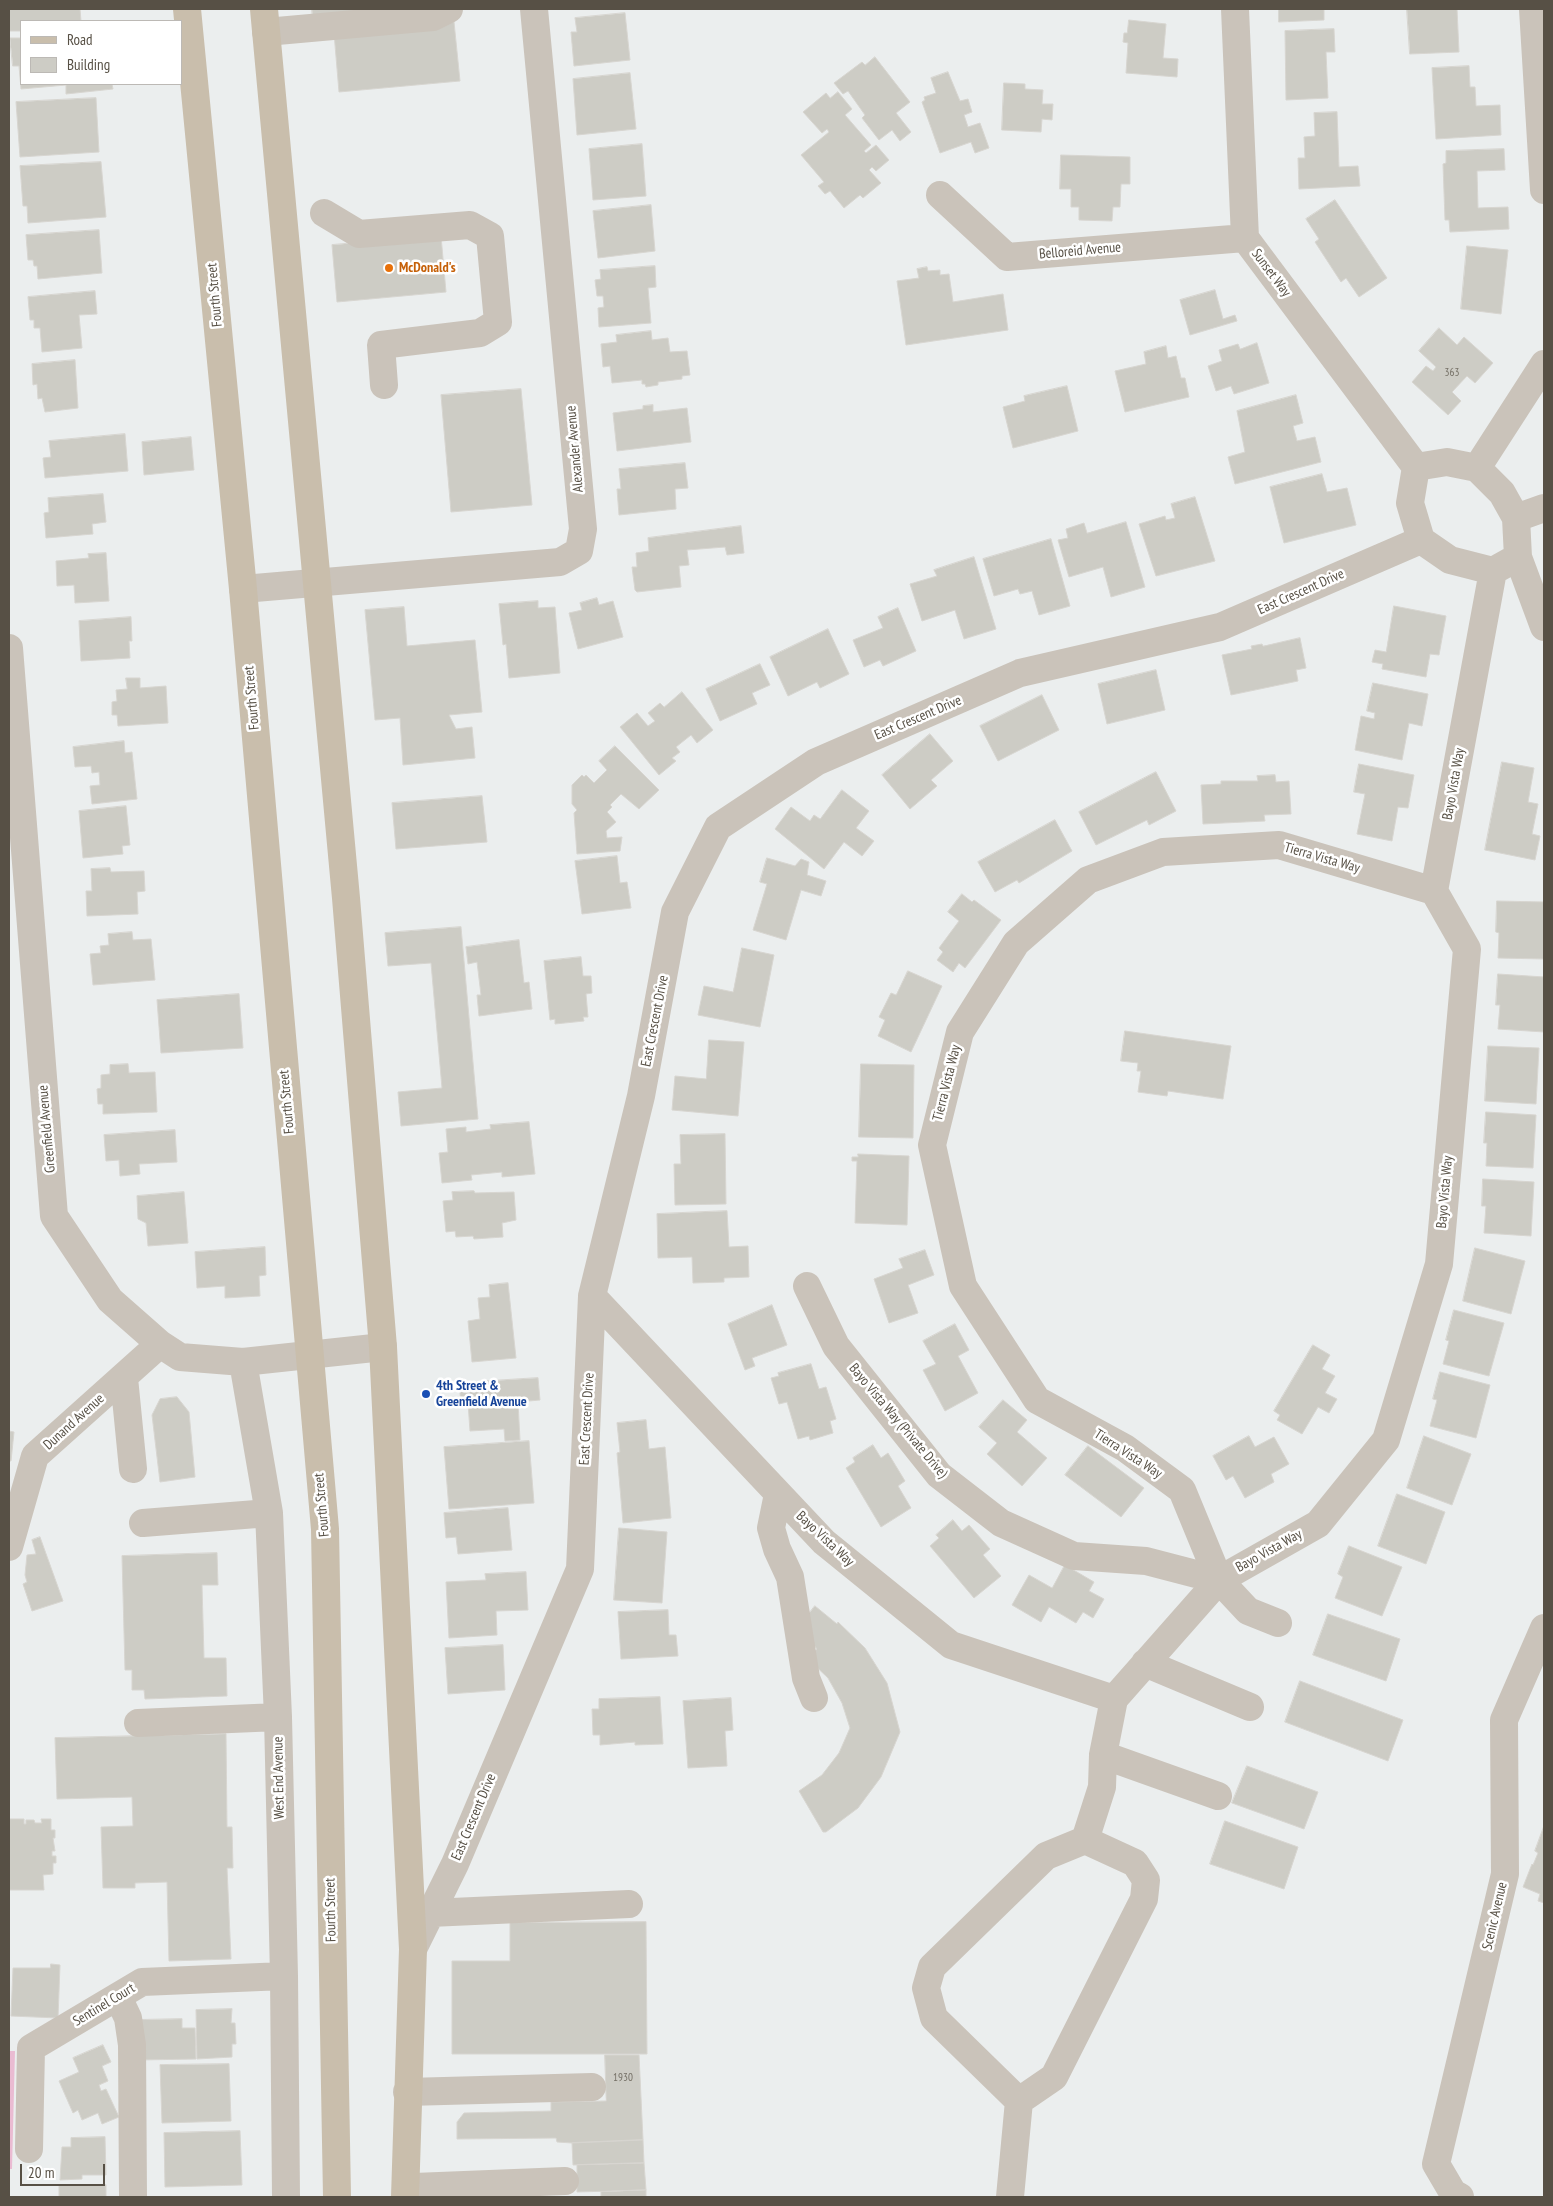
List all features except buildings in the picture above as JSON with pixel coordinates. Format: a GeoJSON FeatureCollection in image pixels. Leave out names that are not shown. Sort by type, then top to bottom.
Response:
{"type":"FeatureCollection","features":[{"type":"Feature","properties":{"kind":"main road","name":"Fourth Street"},"geometry":{"type":"LineString","coordinates":[[187,9],[243,589],[324,1529],[337,2197]]}},
{"type":"Feature","properties":{"kind":"main road"},"geometry":{"type":"LineString","coordinates":[[265,20],[346,898],[383,1347],[413,1949],[407,2092],[411,2194]]}},
{"type":"Feature","properties":{"kind":"street"},"geometry":{"type":"LineString","coordinates":[[265,20],[433,17],[449,9]]}},
{"type":"Feature","properties":{"kind":"street","name":"Alexander Avenue"},"geometry":{"type":"LineString","coordinates":[[243,589],[560,562],[579,551],[583,529],[534,9]]}},
{"type":"Feature","properties":{"kind":"street","name":"Sunset Way"},"geometry":{"type":"LineString","coordinates":[[1235,9],[1245,238],[1416,467]]}},
{"type":"Feature","properties":{"kind":"street"},"geometry":{"type":"LineString","coordinates":[[1533,9],[1544,190]]}},
{"type":"Feature","properties":{"kind":"street","name":"Belloreid Avenue"},"geometry":{"type":"LineString","coordinates":[[940,195],[1007,257],[1245,238]]}},
{"type":"Feature","properties":{"kind":"street"},"geometry":{"type":"LineString","coordinates":[[324,213],[359,234],[470,225],[490,236],[498,322],[480,334],[381,344],[384,386]]}},
{"type":"Feature","properties":{"kind":"street"},"geometry":{"type":"LineString","coordinates":[[1478,468],[1544,364]]}},
{"type":"Feature","properties":{"kind":"street"},"geometry":{"type":"LineString","coordinates":[[1518,557],[1493,571],[1450,560],[1421,540],[1410,503],[1416,467],[1447,462],[1478,468],[1502,493],[1516,518],[1518,557],[1544,627]]}},
{"type":"Feature","properties":{"kind":"street"},"geometry":{"type":"LineString","coordinates":[[1516,518],[1544,508]]}},
{"type":"Feature","properties":{"kind":"street","name":"East Crescent Drive"},"geometry":{"type":"LineString","coordinates":[[413,1949],[458,1855],[580,1569],[592,1296],[640,1096],[676,912],[718,827],[816,762],[1020,673],[1220,627],[1421,540]]}},
{"type":"Feature","properties":{"kind":"street","name":"Bayo Vista Way"},"geometry":{"type":"LineString","coordinates":[[1085,1840],[1102,1787],[1103,1755],[1114,1699],[1219,1580],[1318,1524],[1386,1440],[1438,1264],[1467,949],[1434,891],[1493,571]]}},
{"type":"Feature","properties":{"kind":"street","name":"Greenfield Avenue"},"geometry":{"type":"LineString","coordinates":[[9,648],[12,741],[54,1216],[110,1300],[160,1344],[180,1357],[243,1362],[383,1347]]}},
{"type":"Feature","properties":{"kind":"street","name":"Tierra Vista Way"},"geometry":{"type":"LineString","coordinates":[[1219,1580],[1182,1490],[1125,1448],[1037,1400],[963,1286],[932,1145],[960,1032],[1016,943],[1088,880],[1163,852],[1279,845],[1434,891]]}},
{"type":"Feature","properties":{"kind":"street","name":"Bayo Vista Way (Private Drive)"},"geometry":{"type":"LineString","coordinates":[[807,1286],[836,1346],[939,1475],[1001,1523],[1074,1556],[1146,1561],[1219,1580]]}},
{"type":"Feature","properties":{"kind":"street","name":"Bayo Vista Way"},"geometry":{"type":"LineString","coordinates":[[592,1296],[824,1542],[951,1645],[1114,1699]]}},
{"type":"Feature","properties":{"kind":"street","name":"Dunand Avenue"},"geometry":{"type":"LineString","coordinates":[[9,1547],[35,1456],[160,1344]]}},
{"type":"Feature","properties":{"kind":"street","name":"West End Avenue"},"geometry":{"type":"LineString","coordinates":[[243,1362],[269,1513],[278,1717],[284,1976],[286,2197]]}},
{"type":"Feature","properties":{"kind":"street"},"geometry":{"type":"LineString","coordinates":[[124,1378],[134,1469]]}},
{"type":"Feature","properties":{"kind":"street"},"geometry":{"type":"LineString","coordinates":[[778,1494],[771,1528],[776,1549],[790,1577],[806,1678],[814,1698]]}},
{"type":"Feature","properties":{"kind":"street"},"geometry":{"type":"LineString","coordinates":[[143,1523],[269,1513]]}},
{"type":"Feature","properties":{"kind":"street"},"geometry":{"type":"LineString","coordinates":[[1219,1580],[1248,1611],[1278,1623]]}},
{"type":"Feature","properties":{"kind":"street","name":"Scenic Avenue"},"geometry":{"type":"LineString","coordinates":[[1460,2197],[1453,2194],[1436,2164],[1505,1874],[1504,1720],[1544,1628]]}},
{"type":"Feature","properties":{"kind":"street"},"geometry":{"type":"LineString","coordinates":[[1145,1663],[1250,1707]]}},
{"type":"Feature","properties":{"kind":"street"},"geometry":{"type":"LineString","coordinates":[[138,1723],[278,1717]]}},
{"type":"Feature","properties":{"kind":"street"},"geometry":{"type":"LineString","coordinates":[[1103,1755],[1218,1796]]}},
{"type":"Feature","properties":{"kind":"street"},"geometry":{"type":"LineString","coordinates":[[1085,1840],[1135,1863],[1146,1880],[1144,1899],[1054,2077],[1019,2101],[934,2018],[926,1988],[932,1967],[1046,1856],[1085,1840]]}},
{"type":"Feature","properties":{"kind":"street"},"geometry":{"type":"LineString","coordinates":[[430,1913],[629,1904]]}},
{"type":"Feature","properties":{"kind":"street","name":"Sentinel Court"},"geometry":{"type":"LineString","coordinates":[[29,2149],[32,2048],[142,1982],[284,1976]]}},
{"type":"Feature","properties":{"kind":"street"},"geometry":{"type":"LineString","coordinates":[[118,1997],[128,2018],[132,2045],[133,2197]]}},
{"type":"Feature","properties":{"kind":"street"},"geometry":{"type":"LineString","coordinates":[[407,2092],[592,2087]]}},
{"type":"Feature","properties":{"kind":"street"},"geometry":{"type":"LineString","coordinates":[[1010,2197],[1019,2101]]}},
{"type":"Feature","properties":{"kind":"street"},"geometry":{"type":"LineString","coordinates":[[411,2194],[565,2181]]}},
{"type":"Feature","properties":{"kind":"shaded area"},"geometry":{"type":"Polygon","coordinates":[[[9,2051],[15,2051],[12,2169],[9,2169],[9,2051]]]}},
{"type":"Feature","properties":{"kind":"place","name":"McDonald's"},"geometry":{"type":"Point","coordinates":[389,268]}},
{"type":"Feature","properties":{"kind":"place","name":"4th Street & Greenfield Avenue"},"geometry":{"type":"Point","coordinates":[426,1394]}}]}
